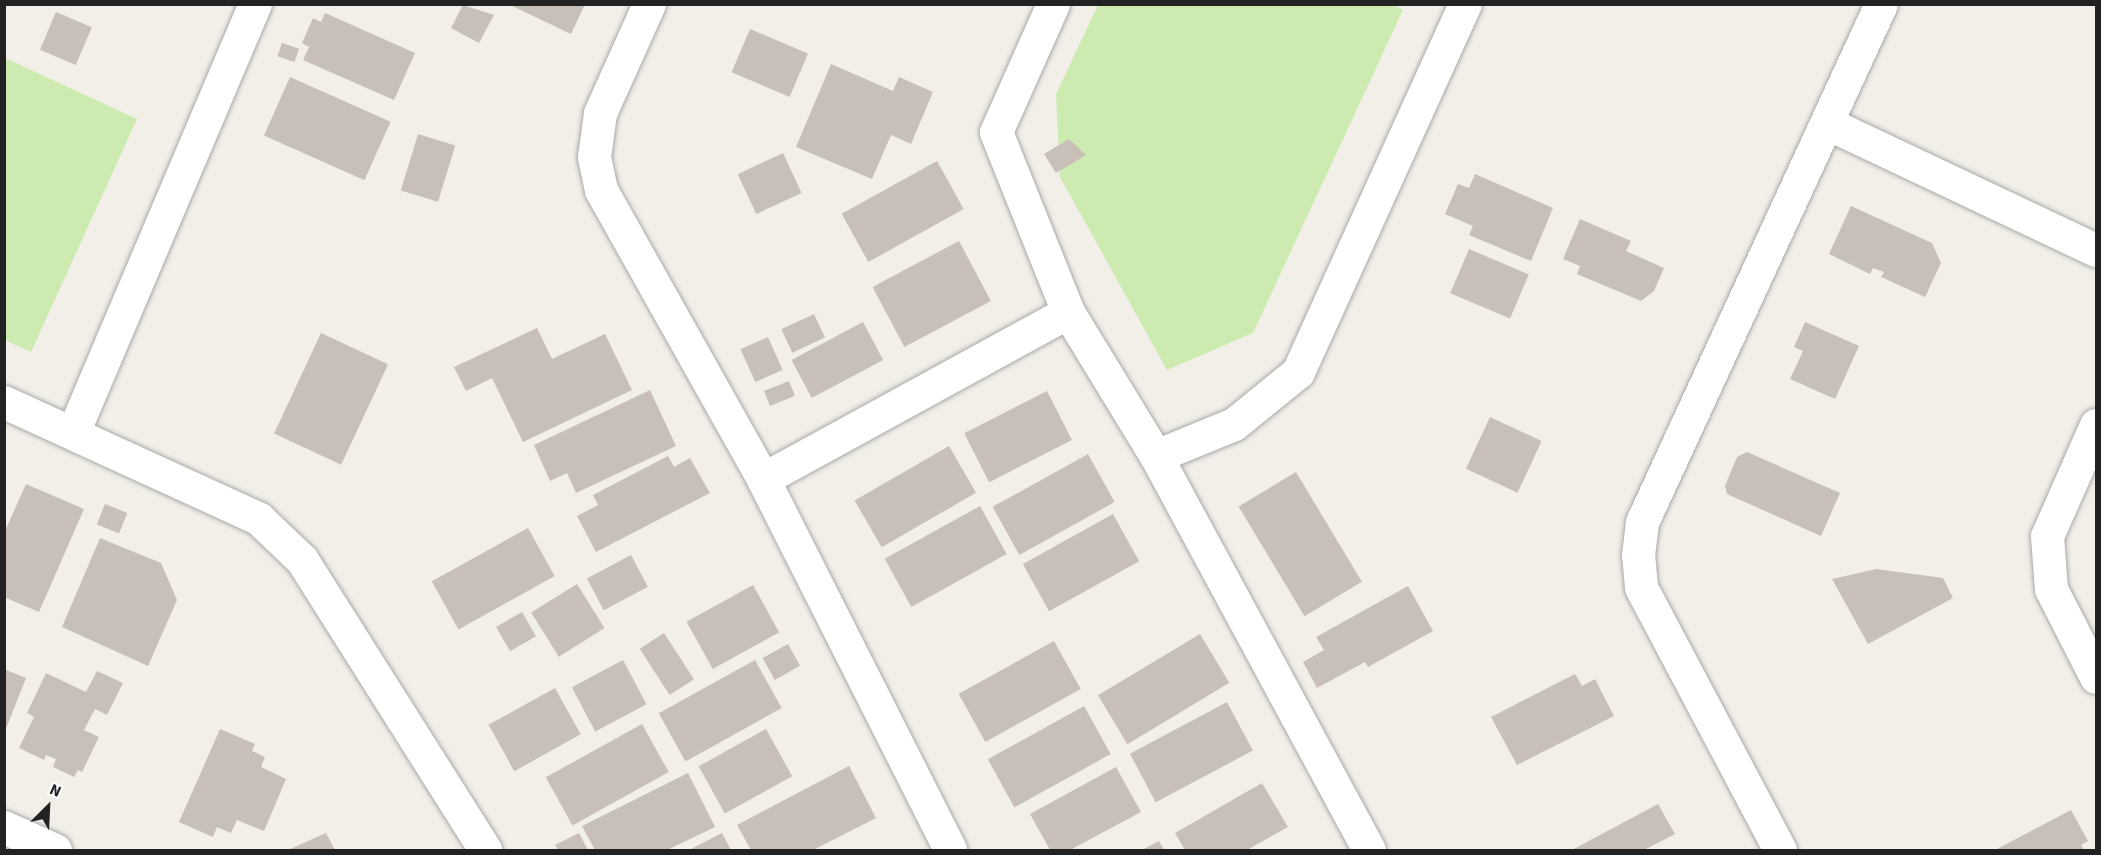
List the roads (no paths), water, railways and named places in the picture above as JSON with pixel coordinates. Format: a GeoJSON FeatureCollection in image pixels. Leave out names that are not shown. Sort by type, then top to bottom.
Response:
{"type":"FeatureCollection","features":[{"type":"Feature","properties":{"kind":"street"},"geometry":{"type":"LineString","coordinates":[[74,430],[255,4]]}},
{"type":"Feature","properties":{"kind":"street"},"geometry":{"type":"LineString","coordinates":[[649,4],[600,113],[594,157],[601,190],[763,480],[950,850]]}},
{"type":"Feature","properties":{"kind":"street"},"geometry":{"type":"LineString","coordinates":[[1053,4],[996,132],[1068,312],[1156,456],[1369,850]]}},
{"type":"Feature","properties":{"kind":"street"},"geometry":{"type":"LineString","coordinates":[[1156,456],[1234,424],[1298,372],[1465,4]]}},
{"type":"Feature","properties":{"kind":"street"},"geometry":{"type":"LineString","coordinates":[[1780,850],[1641,587],[1638,555],[1642,522],[1829,124],[1881,4]]}},
{"type":"Feature","properties":{"kind":"street"},"geometry":{"type":"LineString","coordinates":[[1829,124],[2097,250]]}},
{"type":"Feature","properties":{"kind":"street"},"geometry":{"type":"LineString","coordinates":[[763,480],[1068,312]]}},
{"type":"Feature","properties":{"kind":"street"},"geometry":{"type":"LineString","coordinates":[[4,402],[74,430],[259,519],[302,560],[485,850]]}},
{"type":"Feature","properties":{"kind":"street"},"geometry":{"type":"LineString","coordinates":[[2097,425],[2046,536],[2051,589],[2097,677]]}},
{"type":"Feature","properties":{"kind":"street"},"geometry":{"type":"LineString","coordinates":[[4,827],[55,850]]}}]}
